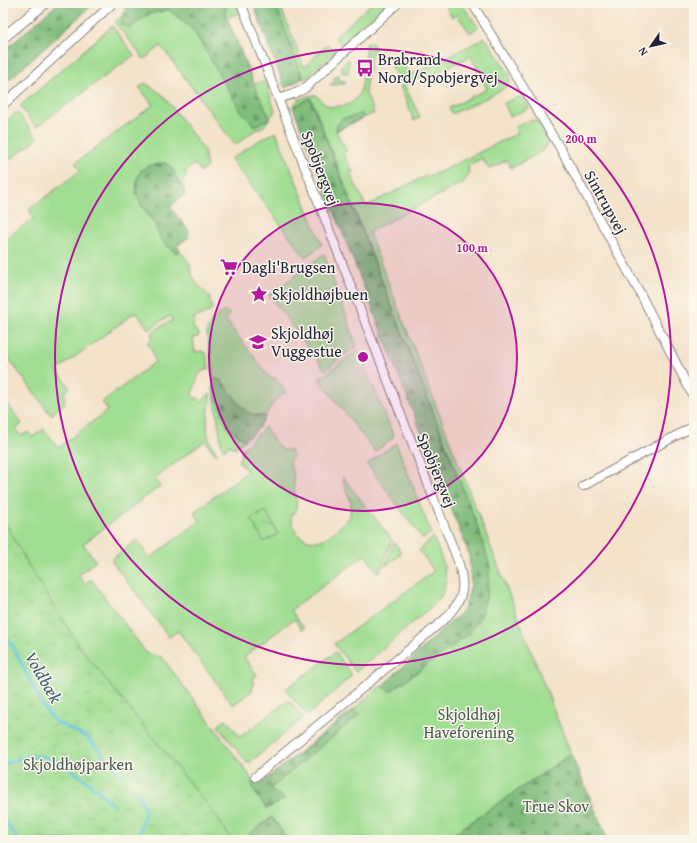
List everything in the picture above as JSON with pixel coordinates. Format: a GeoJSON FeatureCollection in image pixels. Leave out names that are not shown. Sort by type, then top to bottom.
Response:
{"type":"FeatureCollection","features":[{"type":"Feature","properties":{"kind":"street"},"geometry":{"type":"LineString","coordinates":[[3,38],[44,3]]}},
{"type":"Feature","properties":{"kind":"street"},"geometry":{"type":"LineString","coordinates":[[3,106],[113,3]]}},
{"type":"Feature","properties":{"kind":"street","name":"Spobjergvej"},"geometry":{"type":"LineString","coordinates":[[241,3],[458,561],[461,570],[462,583],[461,595],[455,607],[445,619],[255,777]]}},
{"type":"Feature","properties":{"kind":"street"},"geometry":{"type":"LineString","coordinates":[[278,99],[304,89],[398,3]]}},
{"type":"Feature","properties":{"kind":"street","name":"Sintrupvej"},"geometry":{"type":"LineString","coordinates":[[472,3],[560,148],[640,293],[694,398]]}},
{"type":"Feature","properties":{"kind":"street"},"geometry":{"type":"LineString","coordinates":[[583,486],[694,426]]}},
{"type":"Feature","properties":{"kind":"green space"},"geometry":{"type":"Polygon","coordinates":[[[58,3],[95,3],[3,85],[3,52],[58,3]]]}},
{"type":"Feature","properties":{"kind":"green space"},"geometry":{"type":"Polygon","coordinates":[[[124,3],[236,3],[240,13],[227,18],[254,84],[266,81],[275,111],[264,126],[254,131],[235,145],[161,46],[144,59],[115,22],[127,11],[122,5],[124,3]]]}},
{"type":"Feature","properties":{"kind":"green space"},"geometry":{"type":"Polygon","coordinates":[[[130,3],[228,3],[225,13],[257,92],[270,118],[255,126],[240,110],[194,31],[169,10],[149,14],[130,28],[120,24],[130,3]]]}},
{"type":"Feature","properties":{"kind":"green space"},"geometry":{"type":"Polygon","coordinates":[[[253,3],[275,3],[303,78],[285,88],[253,3]]]}},
{"type":"Feature","properties":{"kind":"green space"},"geometry":{"type":"Polygon","coordinates":[[[275,3],[279,3],[304,67],[328,44],[335,51],[307,78],[303,78],[275,3]]]}},
{"type":"Feature","properties":{"kind":"green space"},"geometry":{"type":"Polygon","coordinates":[[[372,3],[387,3],[342,45],[335,37],[372,3]]]}},
{"type":"Feature","properties":{"kind":"green space"},"geometry":{"type":"Polygon","coordinates":[[[444,3],[461,3],[478,27],[470,33],[457,15],[452,17],[444,3]]]}},
{"type":"Feature","properties":{"kind":"green space"},"geometry":{"type":"Polygon","coordinates":[[[112,26],[134,55],[36,127],[20,106],[112,26]]]}},
{"type":"Feature","properties":{"kind":"green space"},"geometry":{"type":"Polygon","coordinates":[[[484,38],[487,40],[509,74],[510,80],[508,86],[452,114],[449,108],[487,89],[471,56],[428,77],[426,74],[404,85],[420,117],[414,121],[392,64],[401,60],[407,71],[412,71],[415,74],[484,38]]]}},
{"type":"Feature","properties":{"kind":"green space","name":"Skjoldhøj Haveforening"},"geometry":{"type":"Polygon","coordinates":[[[370,41],[373,44],[375,51],[371,53],[365,91],[374,113],[336,131],[347,151],[343,153],[353,172],[350,173],[366,206],[424,177],[440,172],[518,133],[515,127],[526,122],[538,121],[548,142],[544,149],[537,154],[511,168],[507,160],[489,169],[482,158],[468,166],[469,173],[464,182],[369,233],[571,754],[445,840],[288,840],[272,817],[242,840],[221,840],[3,559],[3,398],[22,424],[16,429],[21,436],[28,432],[32,437],[44,429],[58,448],[108,410],[102,402],[155,362],[151,347],[147,343],[151,340],[152,333],[172,321],[171,316],[162,320],[149,330],[137,313],[133,314],[57,370],[70,388],[65,391],[64,404],[51,415],[3,351],[3,241],[34,218],[29,210],[31,208],[81,170],[75,163],[153,105],[139,87],[145,83],[163,95],[204,150],[207,167],[201,172],[195,164],[184,173],[186,176],[180,185],[172,168],[165,163],[148,166],[141,205],[153,221],[166,245],[175,252],[180,251],[190,264],[191,272],[196,283],[209,296],[212,308],[211,311],[194,318],[193,327],[199,334],[198,337],[193,338],[195,352],[202,351],[206,353],[209,369],[200,373],[192,396],[198,398],[202,402],[210,393],[207,431],[209,440],[218,454],[216,455],[205,441],[155,478],[160,486],[83,544],[96,561],[78,575],[85,584],[91,579],[147,654],[162,657],[250,776],[254,789],[369,697],[368,695],[382,686],[483,605],[481,535],[311,98],[293,107],[299,100],[313,95],[316,95],[328,106],[334,107],[348,105],[353,102],[357,98],[361,88],[364,70],[367,70],[367,64],[365,64],[366,45],[370,41]]]}},
{"type":"Feature","properties":{"kind":"green space"},"geometry":{"type":"Polygon","coordinates":[[[349,59],[348,73],[343,73],[341,66],[349,59]]]}},
{"type":"Feature","properties":{"kind":"green space"},"geometry":{"type":"Polygon","coordinates":[[[339,74],[339,80],[346,81],[345,84],[330,85],[335,82],[333,79],[339,74]]]}},
{"type":"Feature","properties":{"kind":"green space"},"geometry":{"type":"Polygon","coordinates":[[[518,97],[524,99],[529,108],[510,117],[504,103],[518,97]]]}},
{"type":"Feature","properties":{"kind":"green space"},"geometry":{"type":"Polygon","coordinates":[[[310,98],[481,535],[490,567],[487,594],[481,616],[469,634],[390,692],[382,686],[464,610],[471,585],[469,554],[293,107],[310,98]]]}},
{"type":"Feature","properties":{"kind":"green space"},"geometry":{"type":"Polygon","coordinates":[[[17,112],[38,139],[3,164],[3,124],[17,112]]]}},
{"type":"Feature","properties":{"kind":"green space"},"geometry":{"type":"Polygon","coordinates":[[[361,113],[364,117],[336,131],[337,125],[342,118],[351,117],[361,113]]]}},
{"type":"Feature","properties":{"kind":"green space"},"geometry":{"type":"Polygon","coordinates":[[[276,132],[322,245],[305,257],[231,159],[258,141],[276,132]]]}},
{"type":"Feature","properties":{"kind":"green space"},"geometry":{"type":"Polygon","coordinates":[[[165,163],[172,168],[180,185],[182,184],[185,190],[184,195],[170,207],[189,231],[188,238],[177,246],[180,251],[175,252],[161,240],[153,221],[141,205],[136,192],[137,179],[141,170],[148,166],[165,163]]]}},
{"type":"Feature","properties":{"kind":"green space"},"geometry":{"type":"Polygon","coordinates":[[[324,254],[357,346],[325,370],[269,295],[324,254]]]}},
{"type":"Feature","properties":{"kind":"green space"},"geometry":{"type":"Polygon","coordinates":[[[225,310],[230,315],[225,319],[271,379],[275,377],[286,392],[272,404],[257,430],[236,447],[229,446],[224,450],[222,447],[213,389],[214,378],[207,330],[216,317],[225,310]]]}},
{"type":"Feature","properties":{"kind":"green space"},"geometry":{"type":"Polygon","coordinates":[[[358,350],[394,437],[375,452],[319,379],[358,350]]]}},
{"type":"Feature","properties":{"kind":"green space"},"geometry":{"type":"Polygon","coordinates":[[[214,378],[222,381],[246,411],[254,415],[266,416],[257,430],[244,440],[228,428],[213,389],[214,378]]]}},
{"type":"Feature","properties":{"kind":"green space"},"geometry":{"type":"Polygon","coordinates":[[[265,427],[282,450],[290,450],[293,456],[289,462],[293,472],[297,504],[295,512],[291,514],[293,527],[297,534],[304,539],[312,541],[321,540],[333,533],[350,516],[351,502],[343,482],[343,477],[392,540],[381,569],[378,572],[365,555],[291,610],[304,628],[302,630],[294,619],[244,657],[257,675],[254,677],[252,691],[233,705],[178,631],[169,637],[111,560],[137,540],[150,558],[200,521],[194,512],[247,472],[238,460],[241,457],[242,449],[265,427]]]}},
{"type":"Feature","properties":{"kind":"green space"},"geometry":{"type":"Polygon","coordinates":[[[396,443],[431,533],[423,539],[367,464],[396,443]]]}},
{"type":"Feature","properties":{"kind":"green space"},"geometry":{"type":"Polygon","coordinates":[[[266,511],[278,534],[264,542],[251,519],[266,511]]]}},
{"type":"Feature","properties":{"kind":"green space","name":"Skjoldhøjparken"},"geometry":{"type":"Polygon","coordinates":[[[3,519],[34,575],[79,646],[218,818],[231,840],[3,840],[3,519]]]}},
{"type":"Feature","properties":{"kind":"green space"},"geometry":{"type":"Polygon","coordinates":[[[433,537],[444,566],[445,581],[441,596],[432,606],[356,672],[334,644],[434,571],[419,550],[433,537]]]}},
{"type":"Feature","properties":{"kind":"green space"},"geometry":{"type":"Polygon","coordinates":[[[394,542],[400,551],[400,555],[385,566],[394,542]]]}},
{"type":"Feature","properties":{"kind":"green space"},"geometry":{"type":"Polygon","coordinates":[[[336,652],[352,675],[307,716],[286,689],[336,652]]]}},
{"type":"Feature","properties":{"kind":"green space"},"geometry":{"type":"Polygon","coordinates":[[[289,700],[303,718],[248,764],[218,726],[226,719],[240,737],[289,700]]]}},
{"type":"Feature","properties":{"kind":"green space"},"geometry":{"type":"Polygon","coordinates":[[[355,710],[360,714],[270,789],[285,799],[267,809],[253,790],[252,782],[263,782],[355,710]]]}},
{"type":"Feature","properties":{"kind":"green space","name":"True Skov"},"geometry":{"type":"Polygon","coordinates":[[[571,754],[608,840],[445,840],[571,754]]]}},
{"type":"Feature","properties":{"kind":"green space"},"geometry":{"type":"Polygon","coordinates":[[[272,817],[288,840],[242,840],[272,817]]]}},
{"type":"Feature","properties":{"kind":"waterway","name":"Voldbæk"},"geometry":{"type":"LineString","coordinates":[[3,631],[12,645],[45,710],[56,722],[88,738],[123,776]]}},
{"type":"Feature","properties":{"kind":"waterway"},"geometry":{"type":"LineString","coordinates":[[3,764],[30,756],[43,756],[50,758],[82,777],[114,806]]}},
{"type":"Feature","properties":{"kind":"waterway","name":"Voldbæk"},"geometry":{"type":"LineString","coordinates":[[133,788],[138,793],[145,811],[138,840]]}},
{"type":"Feature","properties":{"kind":"waterway","name":"Voldbæk"},"geometry":{"type":"LineString","coordinates":[[3,819],[19,840]]}},
{"type":"Feature","properties":{"kind":"place","name":"Brabrand Nord/Spobjergvej"},"geometry":{"type":"Point","coordinates":[365,68]}},
{"type":"Feature","properties":{"kind":"place","name":"Dagli'Brugsen"},"geometry":{"type":"Point","coordinates":[229,267]}},
{"type":"Feature","properties":{"kind":"place","name":"Skjoldhøjbuen"},"geometry":{"type":"Point","coordinates":[259,294]}},
{"type":"Feature","properties":{"kind":"place","name":"Skjoldhøj Vuggestue"},"geometry":{"type":"Point","coordinates":[258,342]}}]}
